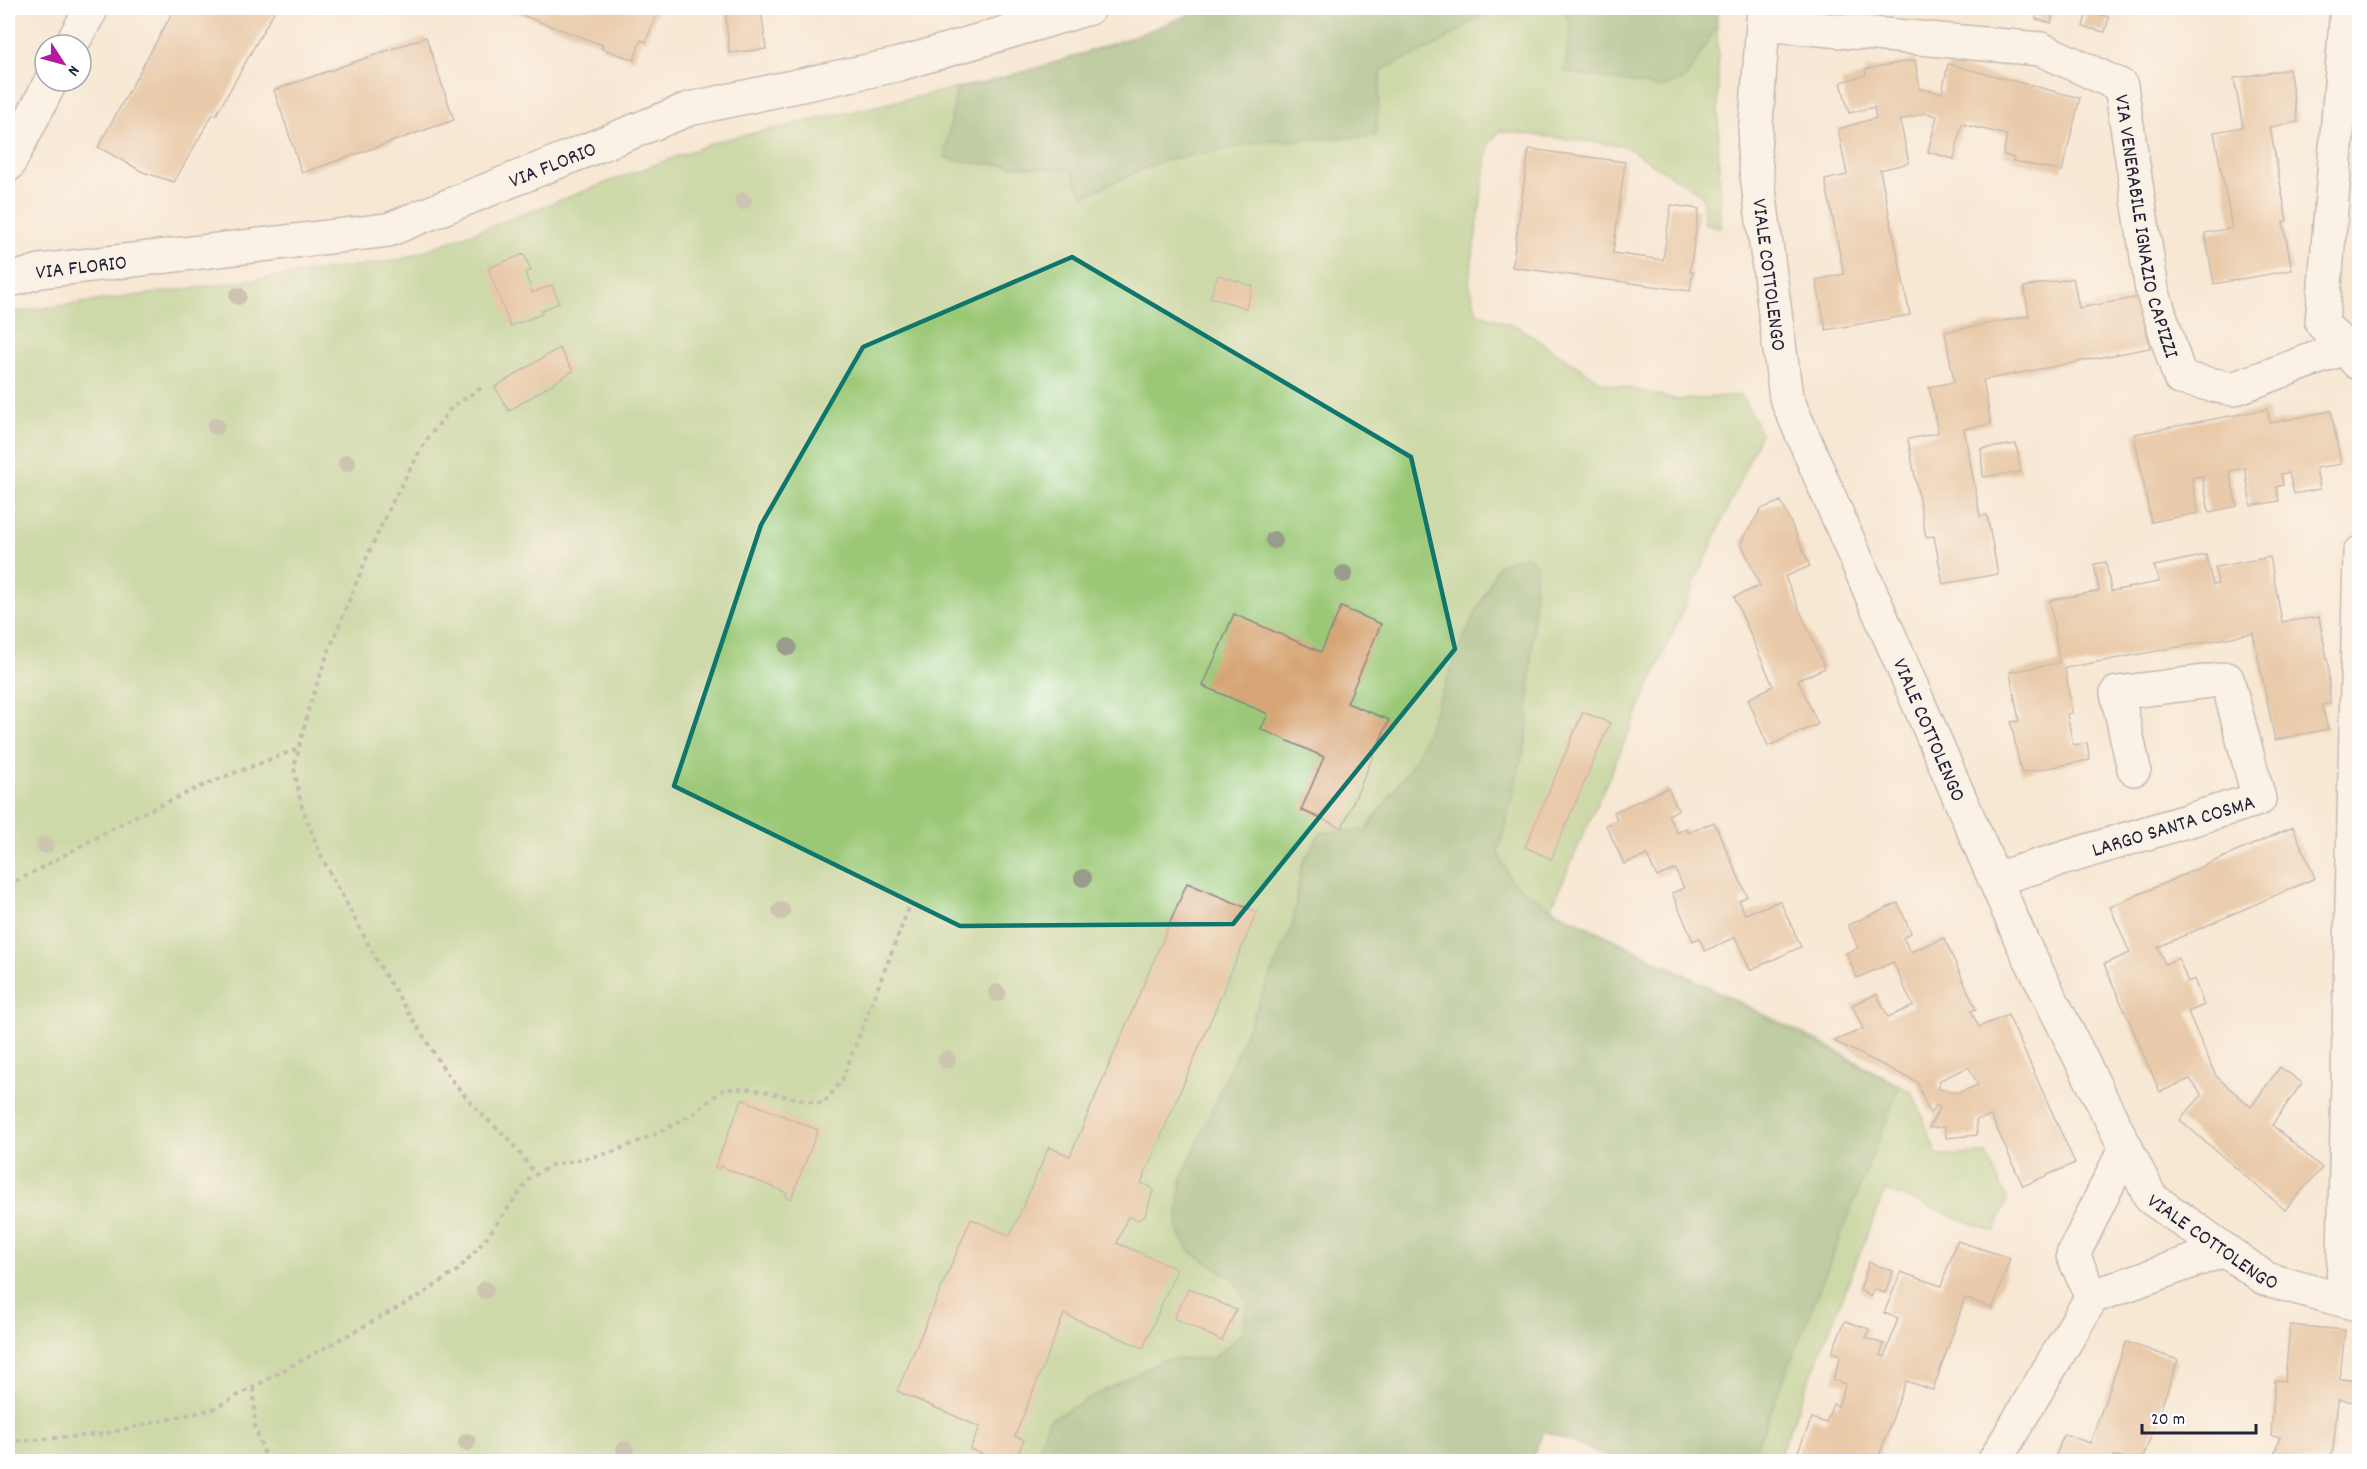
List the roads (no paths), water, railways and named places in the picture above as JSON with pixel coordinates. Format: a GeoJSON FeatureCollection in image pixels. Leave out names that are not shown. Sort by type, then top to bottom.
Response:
{"type":"FeatureCollection","features":[{"type":"Feature","properties":{"kind":"street"},"geometry":{"type":"LineString","coordinates":[[78,33],[92,8]]}},
{"type":"Feature","properties":{"kind":"street","name":"VIA FLORIO"},"geometry":{"type":"LineString","coordinates":[[8,281],[40,271],[388,230],[689,109],[896,65],[1089,8]]}},
{"type":"Feature","properties":{"kind":"street"},"geometry":{"type":"LineString","coordinates":[[2347,8],[2322,323],[2352,356]]}},
{"type":"Feature","properties":{"kind":"street","name":"VIA VENERABILE IGNAZIO CAPIZZI"},"geometry":{"type":"LineString","coordinates":[[1764,16],[2041,49],[2121,86],[2152,290],[2180,378],[2233,389],[2352,356]]}},
{"type":"Feature","properties":{"kind":"street","name":"VIALE COTTOLENGO"},"geometry":{"type":"LineString","coordinates":[[1764,16],[1754,152],[1786,397],[2022,942],[2151,1197],[2266,1279],[2351,1302]]}},
{"type":"Feature","properties":{"kind":"street"},"geometry":{"type":"LineString","coordinates":[[8,165],[45,93]]}},
{"type":"Feature","properties":{"kind":"street"},"geometry":{"type":"LineString","coordinates":[[2351,1302],[2360,553]]}},
{"type":"Feature","properties":{"kind":"street","name":"LARGO SANTA COSMA"},"geometry":{"type":"LineString","coordinates":[[1995,879],[2259,799],[2227,680],[2117,693],[2133,769]]}},
{"type":"Feature","properties":{"kind":"street"},"geometry":{"type":"LineString","coordinates":[[2092,1297],[2073,1256],[2126,1147]]}},
{"type":"Feature","properties":{"kind":"street"},"geometry":{"type":"LineString","coordinates":[[1994,1461],[2092,1297],[2224,1250]]}}]}
